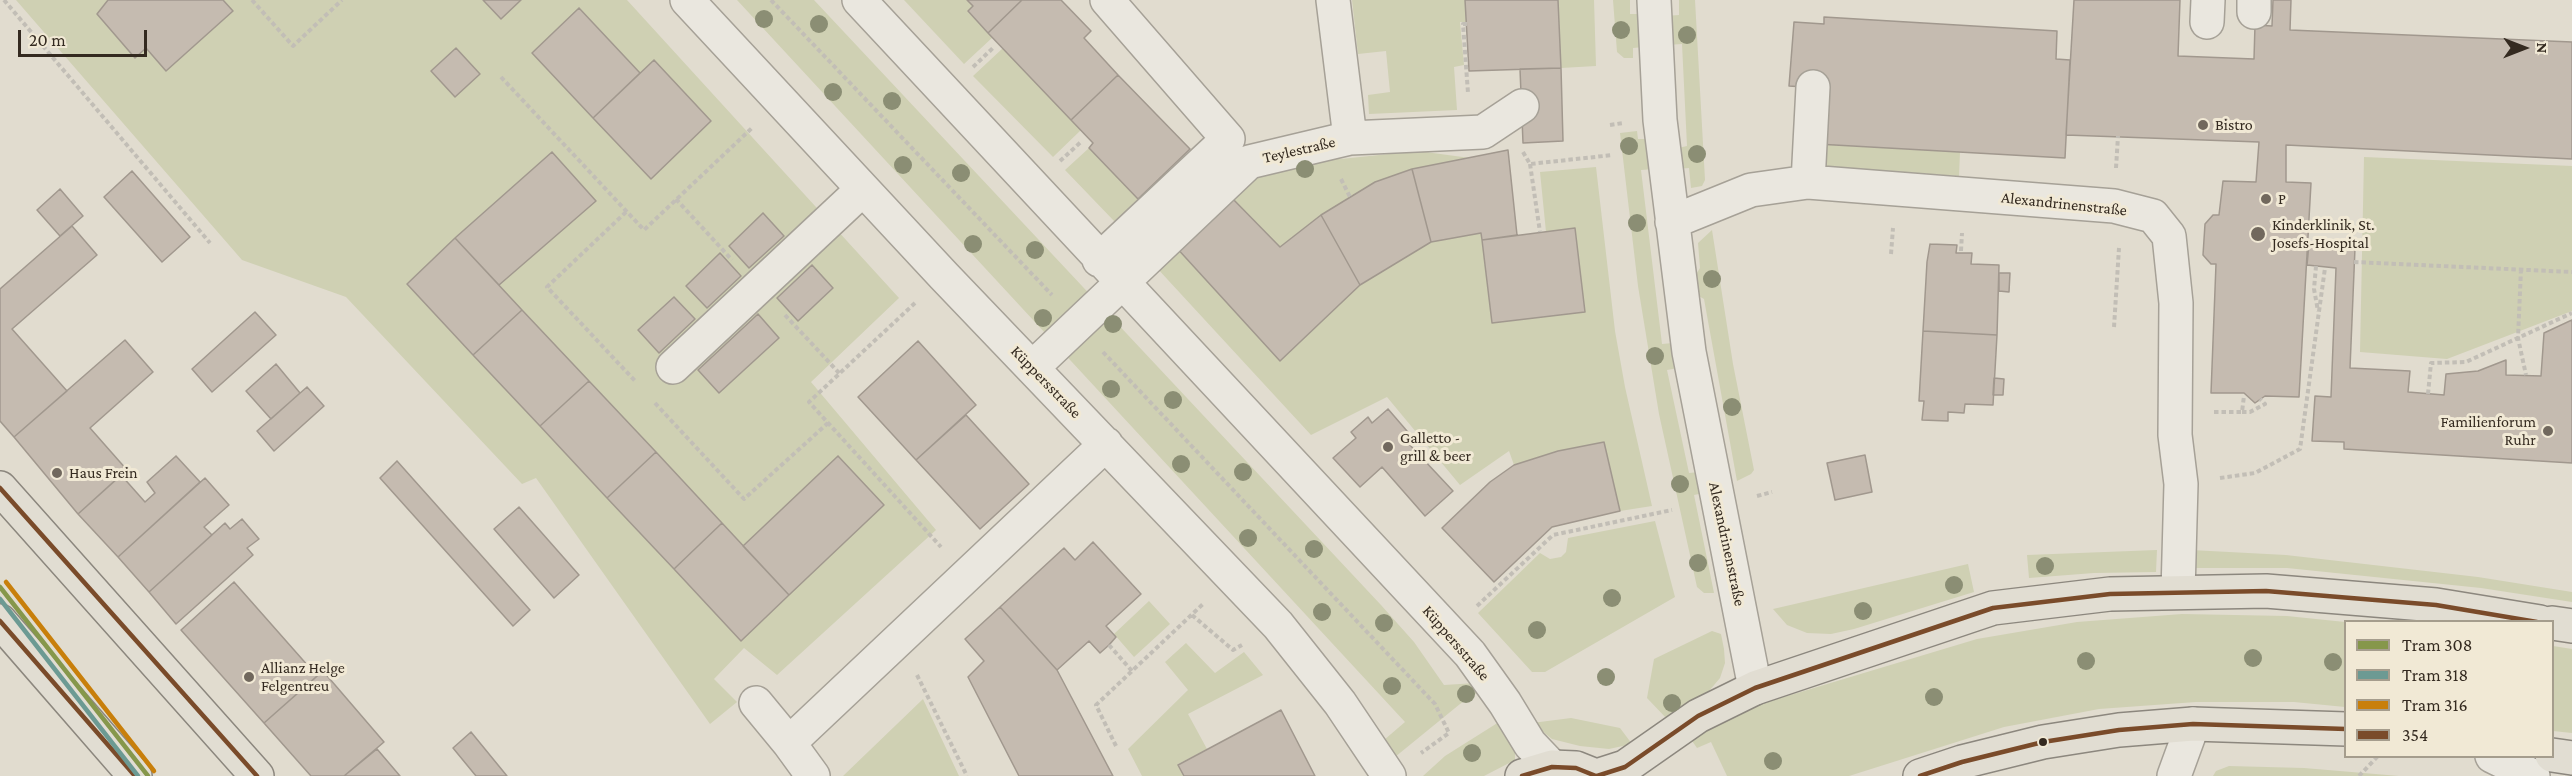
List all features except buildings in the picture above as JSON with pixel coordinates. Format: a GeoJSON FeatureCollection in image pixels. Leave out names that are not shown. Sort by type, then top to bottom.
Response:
{"type":"FeatureCollection","features":[{"type":"Feature","properties":{"kind":"main road"},"geometry":{"type":"LineString","coordinates":[[0,488],[257,776]]}},
{"type":"Feature","properties":{"kind":"main road"},"geometry":{"type":"LineString","coordinates":[[1537,772],[1576,768],[1597,776],[1624,767],[1698,716],[1755,688],[1993,608],[2110,594],[2266,591],[2436,605],[2534,620]]}},
{"type":"Feature","properties":{"kind":"main road"},"geometry":{"type":"LineString","coordinates":[[0,621],[135,776]]}},
{"type":"Feature","properties":{"kind":"main road"},"geometry":{"type":"LineString","coordinates":[[2554,623],[2572,626]]}},
{"type":"Feature","properties":{"kind":"main road"},"geometry":{"type":"LineString","coordinates":[[1920,776],[1962,762],[2043,742],[2119,730],[2193,724],[2344,729]]}},
{"type":"Feature","properties":{"kind":"main road"},"geometry":{"type":"LineString","coordinates":[[2554,755],[2572,758]]}},
{"type":"Feature","properties":{"kind":"street","name":"Küppersstraße"},"geometry":{"type":"LineString","coordinates":[[687,0],[1032,368],[1278,625],[1340,703],[1389,776]]}},
{"type":"Feature","properties":{"kind":"street","name":"Küppersstraße"},"geometry":{"type":"LineString","coordinates":[[859,0],[1470,654],[1505,703],[1530,744],[1537,772]]}},
{"type":"Feature","properties":{"kind":"street"},"geometry":{"type":"LineString","coordinates":[[1032,368],[1077,325],[1110,271],[1228,139],[1107,0]]}},
{"type":"Feature","properties":{"kind":"street","name":"Teylestraße"},"geometry":{"type":"LineString","coordinates":[[1110,271],[1249,162],[1350,138],[1333,0]]}},
{"type":"Feature","properties":{"kind":"street","name":"Alexandrinenstraße"},"geometry":{"type":"LineString","coordinates":[[1654,0],[1660,120],[1689,352],[1755,688]]}},
{"type":"Feature","properties":{"kind":"street"},"geometry":{"type":"LineString","coordinates":[[1808,182],[1813,87]]}},
{"type":"Feature","properties":{"kind":"street"},"geometry":{"type":"LineString","coordinates":[[1350,138],[1483,132],[1522,106]]}},
{"type":"Feature","properties":{"kind":"street","name":"Alexandrinenstraße"},"geometry":{"type":"LineString","coordinates":[[1672,222],[1751,190],[1808,182],[2077,202],[2114,206],[2153,216],[2169,236],[2174,275],[2175,435],[2181,484],[2178,592]]}},
{"type":"Feature","properties":{"kind":"street"},"geometry":{"type":"LineString","coordinates":[[673,367],[863,189]]}},
{"type":"Feature","properties":{"kind":"street"},"geometry":{"type":"LineString","coordinates":[[789,743],[1106,444]]}},
{"type":"Feature","properties":{"kind":"street"},"geometry":{"type":"LineString","coordinates":[[756,703],[813,776]]}},
{"type":"Feature","properties":{"kind":"street"},"geometry":{"type":"LineString","coordinates":[[2174,776],[2193,724]]}},
{"type":"Feature","properties":{"kind":"street"},"geometry":{"type":"LineString","coordinates":[[2496,758],[2533,776]]}},
{"type":"Feature","properties":{"kind":"path"},"geometry":{"type":"LineString","coordinates":[[4,0],[210,243]]}},
{"type":"Feature","properties":{"kind":"path"},"geometry":{"type":"LineString","coordinates":[[252,0],[293,46],[342,0]]}},
{"type":"Feature","properties":{"kind":"path"},"geometry":{"type":"LineString","coordinates":[[771,0],[1435,704],[1449,733]]}},
{"type":"Feature","properties":{"kind":"path"},"geometry":{"type":"LineString","coordinates":[[1467,24],[1463,24],[1471,133]]}},
{"type":"Feature","properties":{"kind":"path"},"geometry":{"type":"LineString","coordinates":[[972,69],[994,47]]}},
{"type":"Feature","properties":{"kind":"path"},"geometry":{"type":"LineString","coordinates":[[501,77],[644,230],[753,126]]}},
{"type":"Feature","properties":{"kind":"path"},"geometry":{"type":"LineString","coordinates":[[1058,162],[1082,141]]}},
{"type":"Feature","properties":{"kind":"path"},"geometry":{"type":"LineString","coordinates":[[1538,163],[1613,155]]}},
{"type":"Feature","properties":{"kind":"path"},"geometry":{"type":"LineString","coordinates":[[1530,164],[1540,232]]}},
{"type":"Feature","properties":{"kind":"path"},"geometry":{"type":"LineString","coordinates":[[2114,327],[2119,241]]}},
{"type":"Feature","properties":{"kind":"path"},"geometry":{"type":"LineString","coordinates":[[2354,262],[2572,272]]}},
{"type":"Feature","properties":{"kind":"path"},"geometry":{"type":"LineString","coordinates":[[2316,266],[2314,289],[2319,314]]}},
{"type":"Feature","properties":{"kind":"path"},"geometry":{"type":"LineString","coordinates":[[2181,484],[2255,473],[2300,448],[2325,268]]}},
{"type":"Feature","properties":{"kind":"path"},"geometry":{"type":"LineString","coordinates":[[2521,269],[2518,338],[2526,375]]}},
{"type":"Feature","properties":{"kind":"path"},"geometry":{"type":"LineString","coordinates":[[918,301],[809,402],[968,576]]}},
{"type":"Feature","properties":{"kind":"path"},"geometry":{"type":"LineString","coordinates":[[2428,394],[2431,363],[2466,362],[2572,313]]}},
{"type":"Feature","properties":{"kind":"path"},"geometry":{"type":"LineString","coordinates":[[2242,412],[2250,412],[2265,404],[2260,399]]}},
{"type":"Feature","properties":{"kind":"path"},"geometry":{"type":"LineString","coordinates":[[1470,613],[1553,535],[1672,510]]}},
{"type":"Feature","properties":{"kind":"path"},"geometry":{"type":"LineString","coordinates":[[1116,746],[1095,705],[1204,604]]}},
{"type":"Feature","properties":{"kind":"path"},"geometry":{"type":"LineString","coordinates":[[1192,615],[1233,650],[1248,642]]}},
{"type":"Feature","properties":{"kind":"path"},"geometry":{"type":"LineString","coordinates":[[900,639],[965,775]]}},
{"type":"Feature","properties":{"kind":"path"},"geometry":{"type":"LineString","coordinates":[[1109,645],[1132,671]]}},
{"type":"Feature","properties":{"kind":"path"},"geometry":{"type":"LineString","coordinates":[[2359,776],[2376,758]]}},
{"type":"Feature","properties":{"kind":"green space"},"geometry":{"type":"Polygon","coordinates":[[[16,0],[627,0],[899,298],[811,382],[936,530],[777,675],[744,648],[714,679],[737,702],[710,724],[536,478],[522,484],[346,297],[242,260],[16,0]]]}},
{"type":"Feature","properties":{"kind":"green space"},"geometry":{"type":"Polygon","coordinates":[[[737,0],[814,0],[1381,605],[1414,642],[1444,685],[1476,683],[1480,691],[1460,704],[1395,757],[1384,740],[1405,722],[737,0]]]}},
{"type":"Feature","properties":{"kind":"green space"},"geometry":{"type":"Polygon","coordinates":[[[904,0],[967,0],[973,6],[968,12],[993,37],[964,64],[904,0]]]}},
{"type":"Feature","properties":{"kind":"green space"},"geometry":{"type":"Polygon","coordinates":[[[1352,0],[1465,0],[1467,22],[1460,22],[1464,65],[1454,67],[1457,110],[1369,114],[1368,95],[1390,92],[1386,51],[1358,54],[1352,0]]]}},
{"type":"Feature","properties":{"kind":"green space"},"geometry":{"type":"Polygon","coordinates":[[[1558,0],[1594,0],[1596,66],[1561,68],[1558,0]]]}},
{"type":"Feature","properties":{"kind":"green space"},"geometry":{"type":"Polygon","coordinates":[[[1613,0],[1630,0],[1630,14],[1642,14],[1644,47],[1633,48],[1633,58],[1624,58],[1617,52],[1613,0]]]}},
{"type":"Feature","properties":{"kind":"green space"},"geometry":{"type":"Polygon","coordinates":[[[1679,0],[1695,0],[1705,180],[1702,186],[1691,188],[1689,168],[1677,169],[1674,149],[1687,146],[1682,44],[1667,45],[1665,16],[1679,15],[1679,0]]]}},
{"type":"Feature","properties":{"kind":"green space"},"geometry":{"type":"Polygon","coordinates":[[[1003,48],[1081,130],[1053,157],[973,76],[1003,48]]]}},
{"type":"Feature","properties":{"kind":"green space"},"geometry":{"type":"Polygon","coordinates":[[[1637,131],[1638,139],[1651,139],[1654,169],[1641,170],[1662,344],[1673,343],[1678,368],[1667,370],[1689,473],[1699,472],[1704,493],[1694,495],[1714,593],[1704,593],[1697,587],[1659,414],[1638,286],[1620,133],[1637,131]]]}},
{"type":"Feature","properties":{"kind":"green space"},"geometry":{"type":"Polygon","coordinates":[[[1817,144],[1960,152],[1959,176],[1815,166],[1817,144]]]}},
{"type":"Feature","properties":{"kind":"green space"},"geometry":{"type":"Polygon","coordinates":[[[1089,148],[1138,199],[1115,222],[1065,170],[1089,148]]]}},
{"type":"Feature","properties":{"kind":"green space"},"geometry":{"type":"Polygon","coordinates":[[[1418,151],[1470,158],[1412,169],[1375,182],[1321,215],[1280,247],[1230,196],[1265,166],[1305,159],[1341,159],[1418,151]]]}},
{"type":"Feature","properties":{"kind":"green space"},"geometry":{"type":"Polygon","coordinates":[[[2364,157],[2572,166],[2572,311],[2447,359],[2360,352],[2364,157]]]}},
{"type":"Feature","properties":{"kind":"green space"},"geometry":{"type":"Polygon","coordinates":[[[1596,167],[1615,331],[1625,387],[1652,506],[1620,511],[1604,442],[1558,451],[1514,465],[1509,451],[1460,485],[1387,397],[1311,435],[1156,267],[1175,246],[1360,285],[1431,242],[1481,233],[1492,323],[1584,312],[1546,232],[1540,172],[1596,167]]]}},
{"type":"Feature","properties":{"kind":"green space"},"geometry":{"type":"Polygon","coordinates":[[[1712,230],[1733,364],[1754,470],[1737,481],[1704,299],[1697,295],[1695,276],[1700,268],[1698,243],[1712,230]]]}},
{"type":"Feature","properties":{"kind":"green space"},"geometry":{"type":"Polygon","coordinates":[[[1655,521],[1675,597],[1545,672],[1532,672],[1478,613],[1540,553],[1550,559],[1561,557],[1566,552],[1568,538],[1655,521]]]}},
{"type":"Feature","properties":{"kind":"green space"},"geometry":{"type":"Polygon","coordinates":[[[2157,550],[2156,572],[2094,573],[2029,578],[2027,555],[2157,550]]]}},
{"type":"Feature","properties":{"kind":"green space"},"geometry":{"type":"Polygon","coordinates":[[[2191,550],[2286,555],[2478,577],[2572,592],[2572,602],[2481,588],[2287,568],[2191,568],[2191,550]]]}},
{"type":"Feature","properties":{"kind":"green space"},"geometry":{"type":"Polygon","coordinates":[[[1968,564],[1974,592],[1854,629],[1831,634],[1807,633],[1787,625],[1773,609],[1968,564]]]}},
{"type":"Feature","properties":{"kind":"green space"},"geometry":{"type":"Polygon","coordinates":[[[1149,601],[1170,624],[1134,657],[1114,634],[1149,601]]]}},
{"type":"Feature","properties":{"kind":"green space"},"geometry":{"type":"Polygon","coordinates":[[[2182,614],[2287,616],[2344,622],[2344,707],[2294,702],[2196,702],[2099,709],[2004,727],[1849,776],[1727,776],[1711,742],[1697,748],[1690,738],[1734,712],[1977,639],[2077,622],[2182,614]]]}},
{"type":"Feature","properties":{"kind":"green space"},"geometry":{"type":"Polygon","coordinates":[[[1712,631],[1721,634],[1724,649],[1725,663],[1720,678],[1709,691],[1668,720],[1647,698],[1654,659],[1712,631]]]}},
{"type":"Feature","properties":{"kind":"green space"},"geometry":{"type":"Polygon","coordinates":[[[1186,643],[1215,673],[1244,652],[1263,675],[1188,714],[1207,749],[1178,764],[1184,776],[1142,776],[1128,749],[1188,690],[1165,662],[1186,643]]]}},
{"type":"Feature","properties":{"kind":"green space"},"geometry":{"type":"Polygon","coordinates":[[[2554,646],[2572,649],[2572,733],[2554,731],[2554,646]]]}},
{"type":"Feature","properties":{"kind":"green space"},"geometry":{"type":"Polygon","coordinates":[[[923,699],[959,776],[843,776],[923,699]]]}},
{"type":"Feature","properties":{"kind":"green space"},"geometry":{"type":"Polygon","coordinates":[[[1571,718],[1620,728],[1632,744],[1609,749],[1580,746],[1552,739],[1532,723],[1571,718]]]}},
{"type":"Feature","properties":{"kind":"green space"},"geometry":{"type":"Polygon","coordinates":[[[1499,722],[1515,751],[1515,760],[1484,776],[1423,776],[1445,756],[1499,722]]]}},
{"type":"Feature","properties":{"kind":"green space"},"geometry":{"type":"Polygon","coordinates":[[[2229,766],[2304,768],[2399,776],[2213,776],[2216,771],[2229,766]]]}},
{"type":"Feature","properties":{"kind":"tram line","name":"316"},"geometry":{"type":"LineString","coordinates":[[6,582],[154,771]]}},
{"type":"Feature","properties":{"kind":"tram line","name":"308"},"geometry":{"type":"LineString","coordinates":[[0,587],[148,776]]}},
{"type":"Feature","properties":{"kind":"tram line","name":"318"},"geometry":{"type":"LineString","coordinates":[[0,599],[138,776]]}},
{"type":"Feature","properties":{"kind":"transit line","name":"354"},"geometry":{"type":"LineString","coordinates":[[0,488],[257,776]]}},
{"type":"Feature","properties":{"kind":"transit line","name":"354"},"geometry":{"type":"LineString","coordinates":[[1597,776],[1625,767],[1698,716],[1755,688],[1993,608],[2110,594],[2266,591],[2436,605],[2525,620]]}},
{"type":"Feature","properties":{"kind":"transit line","name":"354"},"geometry":{"type":"LineString","coordinates":[[0,621],[135,776]]}},
{"type":"Feature","properties":{"kind":"transit line","name":"354"},"geometry":{"type":"LineString","coordinates":[[1920,776],[1962,762],[2043,742],[2119,730],[2193,724],[2344,729]]}},
{"type":"Feature","properties":{"kind":"transit line","name":"354"},"geometry":{"type":"LineString","coordinates":[[1522,776],[1552,767],[1576,768],[1596,776]]}},
{"type":"Feature","properties":{"kind":"place","name":"Bistro"},"geometry":{"type":"Point","coordinates":[2203,125]}},
{"type":"Feature","properties":{"kind":"place","name":"P"},"geometry":{"type":"Point","coordinates":[2266,199]}},
{"type":"Feature","properties":{"kind":"place","name":"Kinderklinik, St. Josefs-Hospital"},"geometry":{"type":"Point","coordinates":[2258,234]}},
{"type":"Feature","properties":{"kind":"place","name":"Familienforum Ruhr"},"geometry":{"type":"Point","coordinates":[2548,431]}},
{"type":"Feature","properties":{"kind":"place","name":"Galletto - grill & beer"},"geometry":{"type":"Point","coordinates":[1388,447]}},
{"type":"Feature","properties":{"kind":"place","name":"Haus Frein"},"geometry":{"type":"Point","coordinates":[57,473]}},
{"type":"Feature","properties":{"kind":"place","name":"Allianz Helge Felgentreu"},"geometry":{"type":"Point","coordinates":[249,677]}}]}
